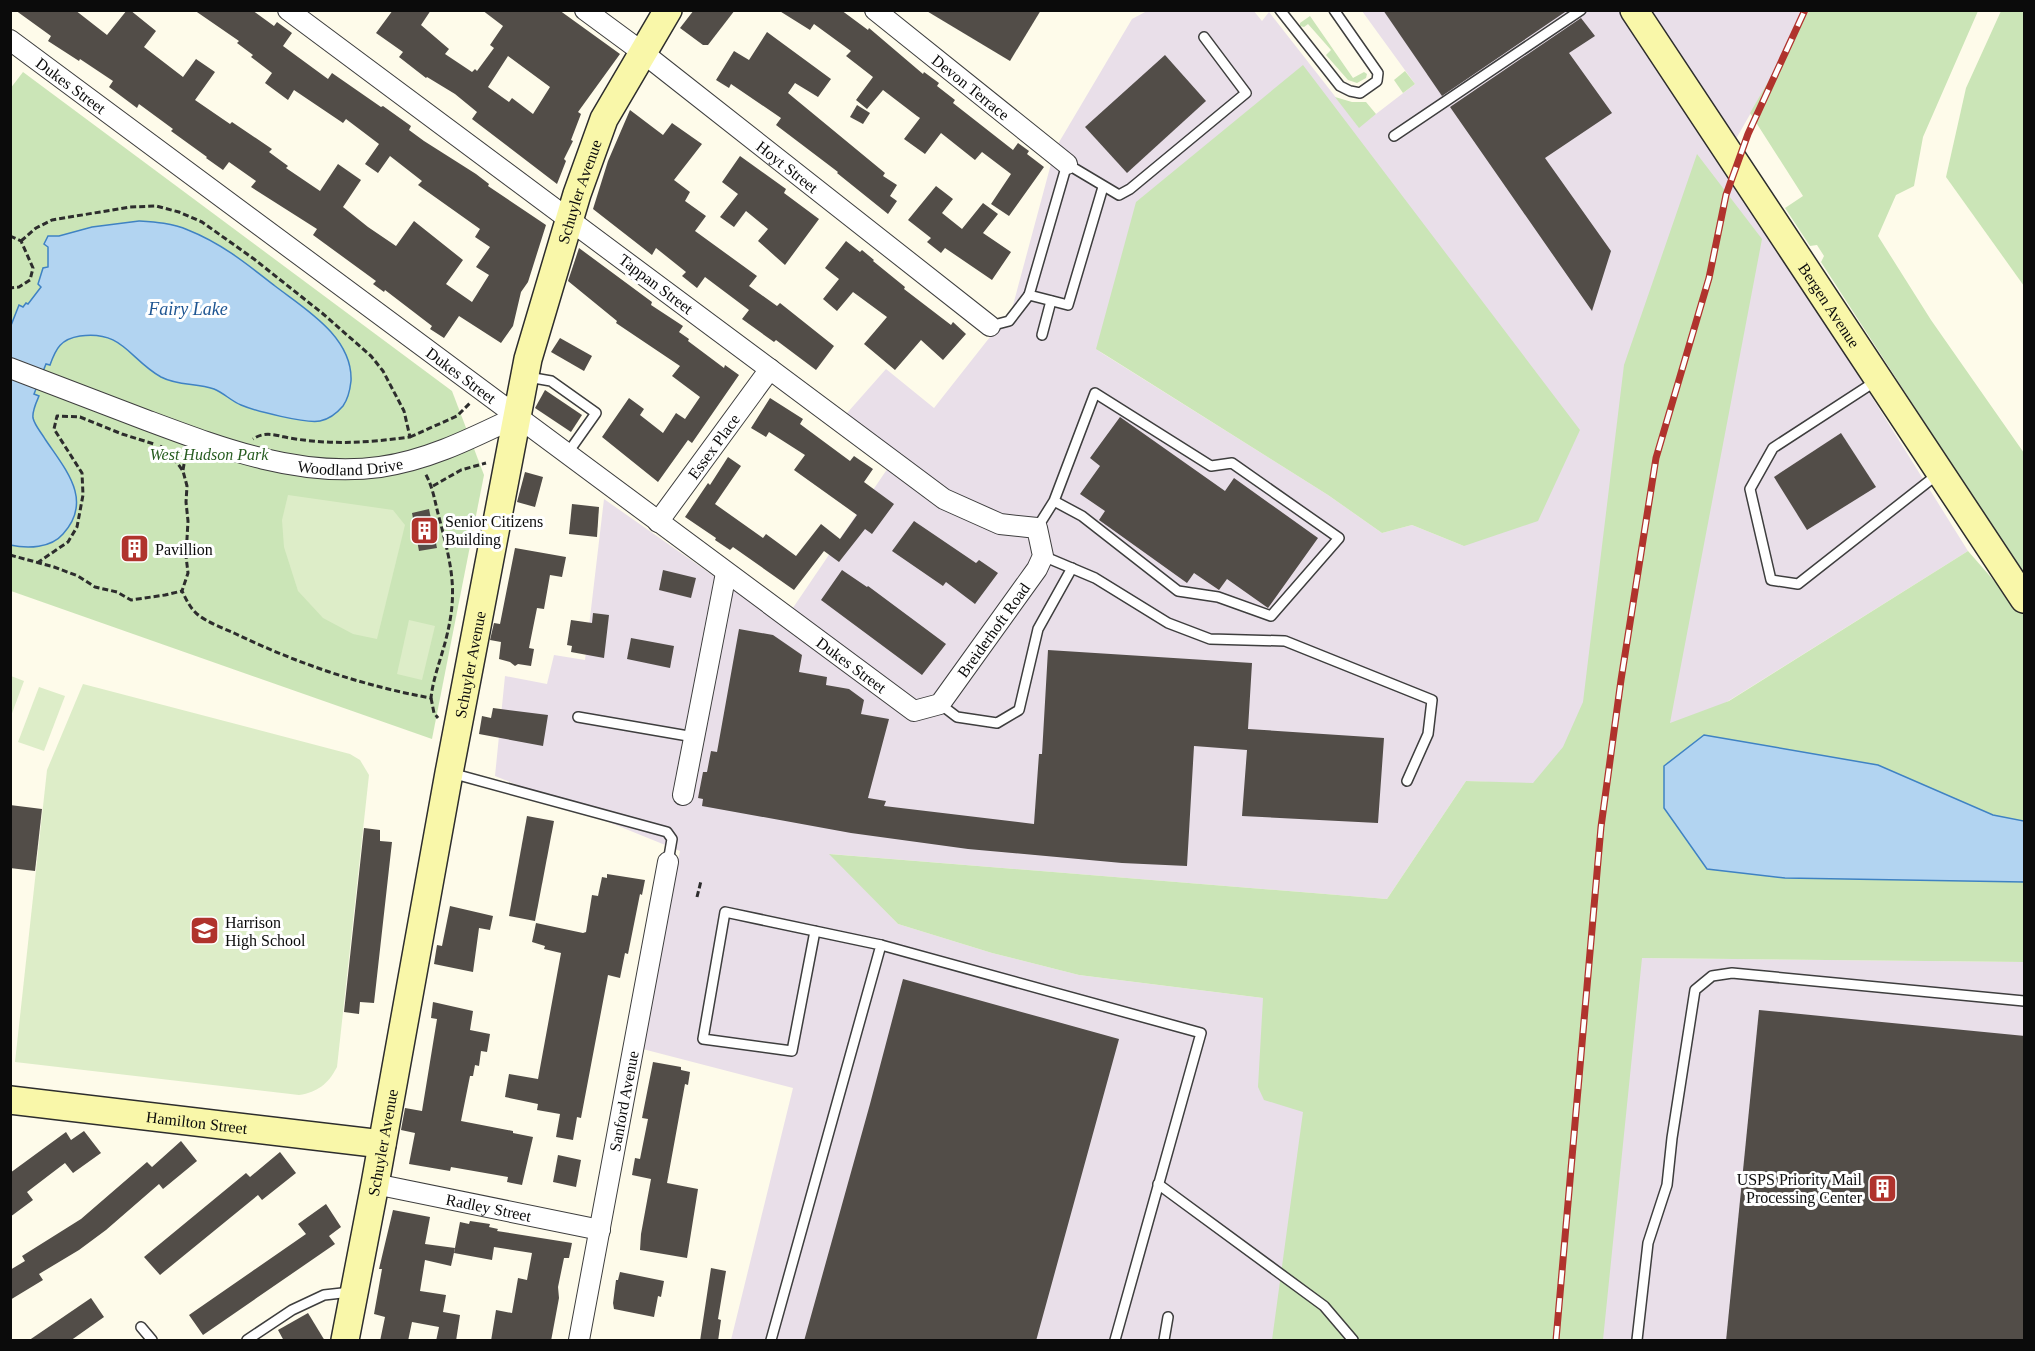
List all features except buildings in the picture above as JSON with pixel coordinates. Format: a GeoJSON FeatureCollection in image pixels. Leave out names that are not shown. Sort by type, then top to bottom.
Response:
{"type":"FeatureCollection","features":[{"type":"Feature","properties":{"kind":"main road","name":"Schuyler Avenue"},"geometry":{"type":"LineString","coordinates":[[345,1341],[524,376],[569,220],[604,119],[668,10]]}},
{"type":"Feature","properties":{"kind":"main road","name":"Bergen Avenue"},"geometry":{"type":"LineString","coordinates":[[1634,10],[2025,598]]}},
{"type":"Feature","properties":{"kind":"main road","name":"Hamilton Street"},"geometry":{"type":"LineString","coordinates":[[10,1100],[382,1144]]}},
{"type":"Feature","properties":{"kind":"street","name":"Tappan Street"},"geometry":{"type":"LineString","coordinates":[[288,10],[944,499],[1000,524],[1037,528]]}},
{"type":"Feature","properties":{"kind":"street","name":"Hoyt Street"},"geometry":{"type":"LineString","coordinates":[[585,10],[642,52],[990,326]]}},
{"type":"Feature","properties":{"kind":"street","name":"Devon Terrace"},"geometry":{"type":"LineString","coordinates":[[880,12],[1067,164]]}},
{"type":"Feature","properties":{"kind":"street","name":"Dukes Street"},"geometry":{"type":"LineString","coordinates":[[10,40],[914,711],[940,704]]}},
{"type":"Feature","properties":{"kind":"street","name":"Woodland Drive"},"geometry":{"type":"LineString","coordinates":[[10,368],[231,450],[289,464],[327,469],[362,469],[414,459],[450,447],[516,417]]}},
{"type":"Feature","properties":{"kind":"street","name":"Essex Place"},"geometry":{"type":"LineString","coordinates":[[658,522],[770,369]]}},
{"type":"Feature","properties":{"kind":"street"},"geometry":{"type":"LineString","coordinates":[[1037,528],[1043,556]]}},
{"type":"Feature","properties":{"kind":"street","name":"Breiderhoft Road"},"geometry":{"type":"LineString","coordinates":[[940,704],[1037,569],[1043,556]]}},
{"type":"Feature","properties":{"kind":"street"},"geometry":{"type":"LineString","coordinates":[[683,795],[726,573]]}},
{"type":"Feature","properties":{"kind":"street","name":"Sanford Avenue"},"geometry":{"type":"LineString","coordinates":[[579,1341],[668,862]]}},
{"type":"Feature","properties":{"kind":"street","name":"Radley Street"},"geometry":{"type":"LineString","coordinates":[[375,1184],[600,1230]]}},
{"type":"Feature","properties":{"kind":"lane"},"geometry":{"type":"LineString","coordinates":[[1280,10],[1340,86],[1360,93],[1377,81],[1378,74],[1334,10]]}},
{"type":"Feature","properties":{"kind":"lane"},"geometry":{"type":"LineString","coordinates":[[1394,136],[1581,10]]}},
{"type":"Feature","properties":{"kind":"lane"},"geometry":{"type":"LineString","coordinates":[[990,326],[1009,321],[1029,295],[1067,164],[1119,195],[1130,189],[1246,93],[1204,37]]}},
{"type":"Feature","properties":{"kind":"lane"},"geometry":{"type":"LineString","coordinates":[[1029,295],[1068,305],[1103,187]]}},
{"type":"Feature","properties":{"kind":"lane"},"geometry":{"type":"LineString","coordinates":[[1042,335],[1051,301]]}},
{"type":"Feature","properties":{"kind":"lane"},"geometry":{"type":"LineString","coordinates":[[524,376],[551,381],[596,413],[567,454]]}},
{"type":"Feature","properties":{"kind":"lane"},"geometry":{"type":"LineString","coordinates":[[1878,379],[1773,448],[1750,489],[1771,580],[1798,584],[1920,486],[1940,473]]}},
{"type":"Feature","properties":{"kind":"lane"},"geometry":{"type":"LineString","coordinates":[[1037,528],[1054,501],[1095,393],[1211,466],[1232,463],[1339,538],[1271,616],[1218,597],[1178,591],[1082,516],[1054,501]]}},
{"type":"Feature","properties":{"kind":"lane"},"geometry":{"type":"LineString","coordinates":[[1043,556],[1095,578],[1168,623],[1210,639],[1285,641],[1432,700],[1428,734],[1407,781]]}},
{"type":"Feature","properties":{"kind":"lane"},"geometry":{"type":"LineString","coordinates":[[940,704],[957,717],[997,723],[1019,710],[1038,629],[1071,568]]}},
{"type":"Feature","properties":{"kind":"lane"},"geometry":{"type":"LineString","coordinates":[[578,717],[694,737]]}},
{"type":"Feature","properties":{"kind":"lane"},"geometry":{"type":"LineString","coordinates":[[449,773],[667,832],[672,839],[668,862]]}},
{"type":"Feature","properties":{"kind":"lane"},"geometry":{"type":"LineString","coordinates":[[816,931],[792,1051],[703,1039],[725,912],[816,931],[882,945],[1201,1033],[1114,1341]]}},
{"type":"Feature","properties":{"kind":"lane"},"geometry":{"type":"LineString","coordinates":[[771,1341],[882,945]]}},
{"type":"Feature","properties":{"kind":"lane"},"geometry":{"type":"LineString","coordinates":[[1637,1341],[1648,1243],[1667,1185],[1695,990],[1712,976],[1732,974],[2025,1001]]}},
{"type":"Feature","properties":{"kind":"lane"},"geometry":{"type":"LineString","coordinates":[[1158,1184],[1324,1306],[1353,1341]]}},
{"type":"Feature","properties":{"kind":"lane"},"geometry":{"type":"LineString","coordinates":[[247,1341],[292,1310],[324,1295],[353,1292]]}},
{"type":"Feature","properties":{"kind":"lane"},"geometry":{"type":"LineString","coordinates":[[1164,1341],[1168,1317]]}},
{"type":"Feature","properties":{"kind":"lane"},"geometry":{"type":"LineString","coordinates":[[141,1327],[152,1341]]}},
{"type":"Feature","properties":{"kind":"path"},"geometry":{"type":"LineString","coordinates":[[21,241],[36,228],[52,220],[130,207],[156,206],[179,212],[202,222],[255,259],[371,356],[383,371],[404,411],[410,437]]}},
{"type":"Feature","properties":{"kind":"path"},"geometry":{"type":"LineString","coordinates":[[10,236],[21,241],[33,268],[30,280],[19,287],[10,288]]}},
{"type":"Feature","properties":{"kind":"path"},"geometry":{"type":"LineString","coordinates":[[251,440],[261,434],[327,444],[410,437],[457,416],[472,401]]}},
{"type":"Feature","properties":{"kind":"path"},"geometry":{"type":"LineString","coordinates":[[37,563],[68,542],[77,527],[83,495],[82,473],[54,429],[57,416],[80,417],[159,446],[171,453],[183,471],[187,486],[186,556],[188,573],[182,591],[188,604],[198,615],[257,644],[374,686],[431,698],[452,611],[454,588],[433,486],[424,470]]}},
{"type":"Feature","properties":{"kind":"path"},"geometry":{"type":"LineString","coordinates":[[183,471],[186,448]]}},
{"type":"Feature","properties":{"kind":"path"},"geometry":{"type":"LineString","coordinates":[[433,486],[461,470],[487,462]]}},
{"type":"Feature","properties":{"kind":"path"},"geometry":{"type":"LineString","coordinates":[[10,555],[54,567],[78,576],[95,587],[117,592],[131,600],[182,591]]}},
{"type":"Feature","properties":{"kind":"path"},"geometry":{"type":"LineString","coordinates":[[698,897],[700,881]]}},
{"type":"Feature","properties":{"kind":"shaded area"},"geometry":{"type":"Polygon","coordinates":[[[1253,10],[1262,21],[1269,12],[1359,127],[1415,84],[1362,11],[1809,11],[1724,160],[1968,551],[1690,725],[1562,785],[1466,781],[1387,899],[830,854],[898,924],[992,953],[1079,975],[1263,998],[1642,958],[2024,962],[2024,1340],[731,1340],[793,1088],[635,1047],[680,851],[495,776],[505,676],[547,684],[554,655],[585,660],[604,499],[782,624],[892,462],[840,421],[886,369],[934,408],[1012,309],[1055,149],[1132,19],[1147,11],[1253,10]],[[1097,350],[1328,495],[1382,533],[1412,525],[1464,546],[1097,350]]]}},
{"type":"Feature","properties":{"kind":"green space"},"geometry":{"type":"Polygon","coordinates":[[[1809,11],[1978,11],[1923,137],[1914,186],[1896,195],[1878,236],[1931,320],[2024,453],[2024,573],[1821,262],[1824,256],[1817,245],[1810,246],[1785,208],[1803,196],[1750,113],[1809,11]]]}},
{"type":"Feature","properties":{"kind":"green space"},"geometry":{"type":"Polygon","coordinates":[[[2001,11],[2024,11],[2024,286],[1946,177],[1966,88],[2001,11]]]}},
{"type":"Feature","properties":{"kind":"green space"},"geometry":{"type":"Polygon","coordinates":[[[1310,16],[1353,78],[1364,72],[1367,74],[1366,78],[1357,83],[1348,80],[1326,55],[1331,50],[1308,24],[1304,27],[1300,26],[1300,23],[1310,16]]]}},
{"type":"Feature","properties":{"kind":"green space"},"geometry":{"type":"Polygon","coordinates":[[[1303,65],[1580,430],[1538,521],[1464,546],[1412,525],[1382,533],[1328,495],[1096,349],[1136,202],[1303,65]]]}},
{"type":"Feature","properties":{"kind":"green space"},"geometry":{"type":"Polygon","coordinates":[[[1405,71],[1415,84],[1403,93],[1394,80],[1405,71]]]}},
{"type":"Feature","properties":{"kind":"green space","name":"West Hudson Park"},"geometry":{"type":"Polygon","coordinates":[[[23,72],[452,391],[484,475],[432,739],[11,591],[10,89],[23,72]]]}},
{"type":"Feature","properties":{"kind":"green space"},"geometry":{"type":"Polygon","coordinates":[[[1335,97],[1352,102],[1366,102],[1376,114],[1359,128],[1335,97]]]}},
{"type":"Feature","properties":{"kind":"green space"},"geometry":{"type":"Polygon","coordinates":[[[1697,154],[1762,239],[1670,723],[1729,701],[1968,551],[2024,615],[2024,962],[1642,958],[1603,1340],[1272,1340],[1303,1112],[1264,1100],[1258,1087],[1263,998],[1079,975],[992,953],[898,924],[829,854],[1387,899],[1466,781],[1533,783],[1563,747],[1583,702],[1624,365],[1697,154]]]}},
{"type":"Feature","properties":{"kind":"green space"},"geometry":{"type":"Polygon","coordinates":[[[288,495],[393,510],[405,525],[377,639],[353,634],[323,618],[298,591],[284,547],[282,520],[288,495]]]}},
{"type":"Feature","properties":{"kind":"green space"},"geometry":{"type":"Polygon","coordinates":[[[409,620],[435,626],[422,680],[397,674],[409,620]]]}},
{"type":"Feature","properties":{"kind":"green space"},"geometry":{"type":"Polygon","coordinates":[[[10,676],[24,681],[11,716],[10,676]]]}},
{"type":"Feature","properties":{"kind":"green space","name":"Harrison High School"},"geometry":{"type":"Polygon","coordinates":[[[83,684],[350,754],[360,760],[369,775],[337,1067],[326,1083],[312,1092],[299,1095],[15,1062],[47,770],[83,684]]]}},
{"type":"Feature","properties":{"kind":"green space"},"geometry":{"type":"Polygon","coordinates":[[[39,687],[65,696],[44,751],[18,742],[39,687]]]}},
{"type":"Feature","properties":{"kind":"water","name":"Fairy Lake"},"geometry":{"type":"Polygon","coordinates":[[[139,221],[176,226],[212,241],[244,262],[313,315],[336,338],[350,365],[351,381],[347,397],[343,406],[330,417],[324,420],[304,421],[241,405],[214,389],[174,382],[161,377],[125,348],[106,337],[95,335],[68,339],[57,349],[50,365],[46,364],[34,394],[39,396],[33,415],[37,426],[68,473],[76,497],[76,509],[72,521],[58,539],[46,545],[32,547],[10,545],[10,328],[19,305],[23,307],[26,303],[28,304],[41,287],[38,284],[43,268],[48,267],[48,247],[44,244],[48,236],[139,221]]]}},
{"type":"Feature","properties":{"kind":"water"},"geometry":{"type":"Polygon","coordinates":[[[1704,735],[1878,765],[1993,815],[2024,821],[2024,882],[1785,878],[1707,869],[1664,808],[1664,766],[1704,735]]]}},
{"type":"Feature","properties":{"kind":"railway"},"geometry":{"type":"LineString","coordinates":[[1556,1340],[1601,827],[1621,680],[1656,458],[1709,278],[1726,195],[1748,134],[1805,10]]}},
{"type":"Feature","properties":{"kind":"place","name":"Senior Citizens Building"},"geometry":{"type":"Point","coordinates":[424,530]}},
{"type":"Feature","properties":{"kind":"place","name":"Pavillion"},"geometry":{"type":"Point","coordinates":[134,549]}},
{"type":"Feature","properties":{"kind":"place","name":"Harrison High School"},"geometry":{"type":"Point","coordinates":[204,931]}},
{"type":"Feature","properties":{"kind":"place","name":"USPS Priority Mail Processing Center"},"geometry":{"type":"Point","coordinates":[1883,1188]}}]}
